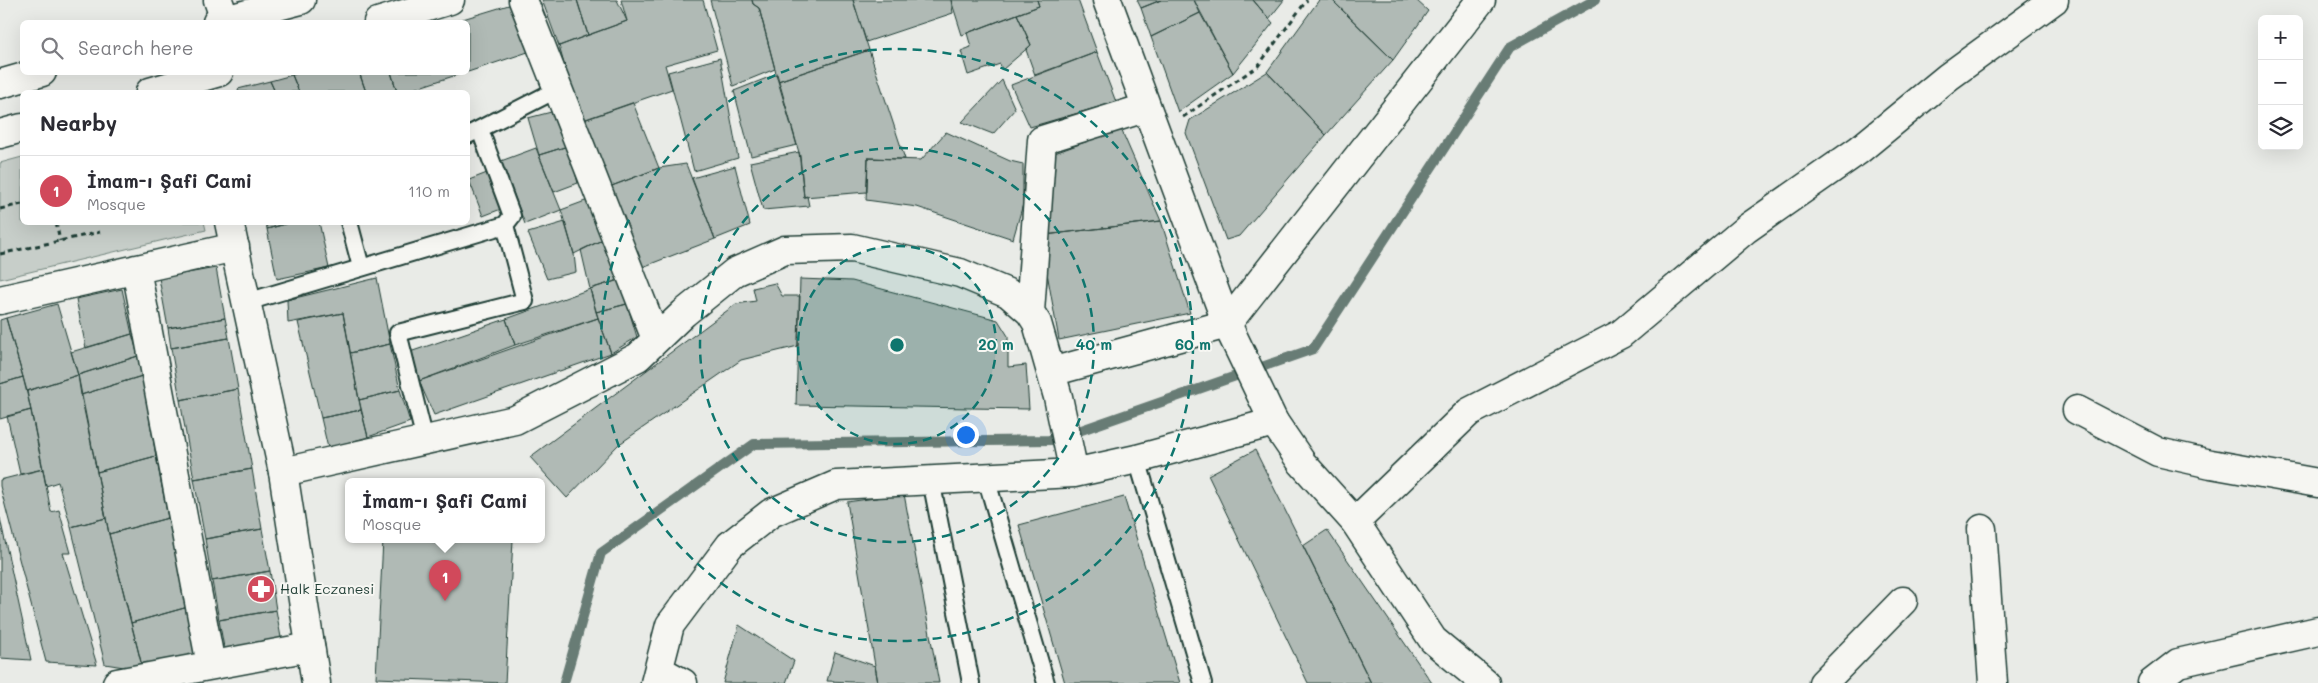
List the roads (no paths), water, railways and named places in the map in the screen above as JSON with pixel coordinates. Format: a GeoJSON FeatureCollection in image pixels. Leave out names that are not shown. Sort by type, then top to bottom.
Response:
{"type":"FeatureCollection","features":[{"type":"Feature","properties":{"kind":"street"},"geometry":{"type":"LineString","coordinates":[[220,14],[301,0]]}},
{"type":"Feature","properties":{"kind":"street"},"geometry":{"type":"LineString","coordinates":[[385,20],[450,0]]}},
{"type":"Feature","properties":{"kind":"street"},"geometry":{"type":"LineString","coordinates":[[523,0],[656,339]]}},
{"type":"Feature","properties":{"kind":"street"},"geometry":{"type":"LineString","coordinates":[[1107,0],[1145,108],[1227,324],[1274,422],[1302,463],[1355,522],[1433,640],[1485,683]]}},
{"type":"Feature","properties":{"kind":"street"},"geometry":{"type":"LineString","coordinates":[[1051,372],[1227,324],[1481,0]]}},
{"type":"Feature","properties":{"kind":"street"},"geometry":{"type":"LineString","coordinates":[[1355,522],[1469,412],[1621,334],[1746,228],[1859,150],[1948,77],[2054,0]]}},
{"type":"Feature","properties":{"kind":"street"},"geometry":{"type":"LineString","coordinates":[[0,84],[32,75]]}},
{"type":"Feature","properties":{"kind":"street"},"geometry":{"type":"LineString","coordinates":[[158,90],[201,79]]}},
{"type":"Feature","properties":{"kind":"street"},"geometry":{"type":"LineString","coordinates":[[1030,312],[1042,140],[1145,108]]}},
{"type":"Feature","properties":{"kind":"street"},"geometry":{"type":"LineString","coordinates":[[0,134],[20,129]]}},
{"type":"Feature","properties":{"kind":"street"},"geometry":{"type":"LineString","coordinates":[[0,300],[136,269],[232,235],[283,472],[316,683]]}},
{"type":"Feature","properties":{"kind":"street"},"geometry":{"type":"LineString","coordinates":[[283,472],[515,420],[638,357],[684,313],[734,272],[785,250],[852,248],[960,273],[1008,293],[1030,312],[1037,323],[1051,372],[1074,473]]}},
{"type":"Feature","properties":{"kind":"street"},"geometry":{"type":"LineString","coordinates":[[136,269],[211,665]]}},
{"type":"Feature","properties":{"kind":"street"},"geometry":{"type":"LineString","coordinates":[[2077,410],[2158,452],[2211,464],[2318,483]]}},
{"type":"Feature","properties":{"kind":"street"},"geometry":{"type":"LineString","coordinates":[[683,683],[657,676],[670,625],[730,545],[771,513],[836,485],[1074,473],[1137,459],[1274,422]]}},
{"type":"Feature","properties":{"kind":"street"},"geometry":{"type":"LineString","coordinates":[[1982,528],[1993,683]]}},
{"type":"Feature","properties":{"kind":"street"},"geometry":{"type":"LineString","coordinates":[[1823,683],[1903,601]]}},
{"type":"Feature","properties":{"kind":"street"},"geometry":{"type":"LineString","coordinates":[[2152,683],[2178,663],[2318,631]]}},
{"type":"Feature","properties":{"kind":"street"},"geometry":{"type":"LineString","coordinates":[[117,683],[310,647]]}},
{"type":"Feature","properties":{"kind":"lane"},"geometry":{"type":"LineString","coordinates":[[247,302],[505,225],[512,216],[474,132],[558,90]]}},
{"type":"Feature","properties":{"kind":"lane"},"geometry":{"type":"LineString","coordinates":[[350,225],[362,267]]}},
{"type":"Feature","properties":{"kind":"lane"},"geometry":{"type":"LineString","coordinates":[[425,440],[398,333],[525,301],[505,225]]}},
{"type":"Feature","properties":{"kind":"lane"},"geometry":{"type":"LineString","coordinates":[[1137,459],[1203,683]]}},
{"type":"Feature","properties":{"kind":"lane"},"geometry":{"type":"LineString","coordinates":[[986,478],[1046,683]]}},
{"type":"Feature","properties":{"kind":"lane"},"geometry":{"type":"LineString","coordinates":[[931,480],[971,683]]}},
{"type":"Feature","properties":{"kind":"waterway"},"geometry":{"type":"LineString","coordinates":[[564,683],[601,553],[754,444],[1053,440],[1313,349],[1510,47],[1595,0]]}},
{"type":"Feature","properties":{"kind":"place","name":"Halk Eczanesi"},"geometry":{"type":"Point","coordinates":[261,589]}},
{"type":"Feature","properties":{"kind":"place","name":"İmam-ı Şafi Cami"},"geometry":{"type":"Point","coordinates":[445,601]}}]}
